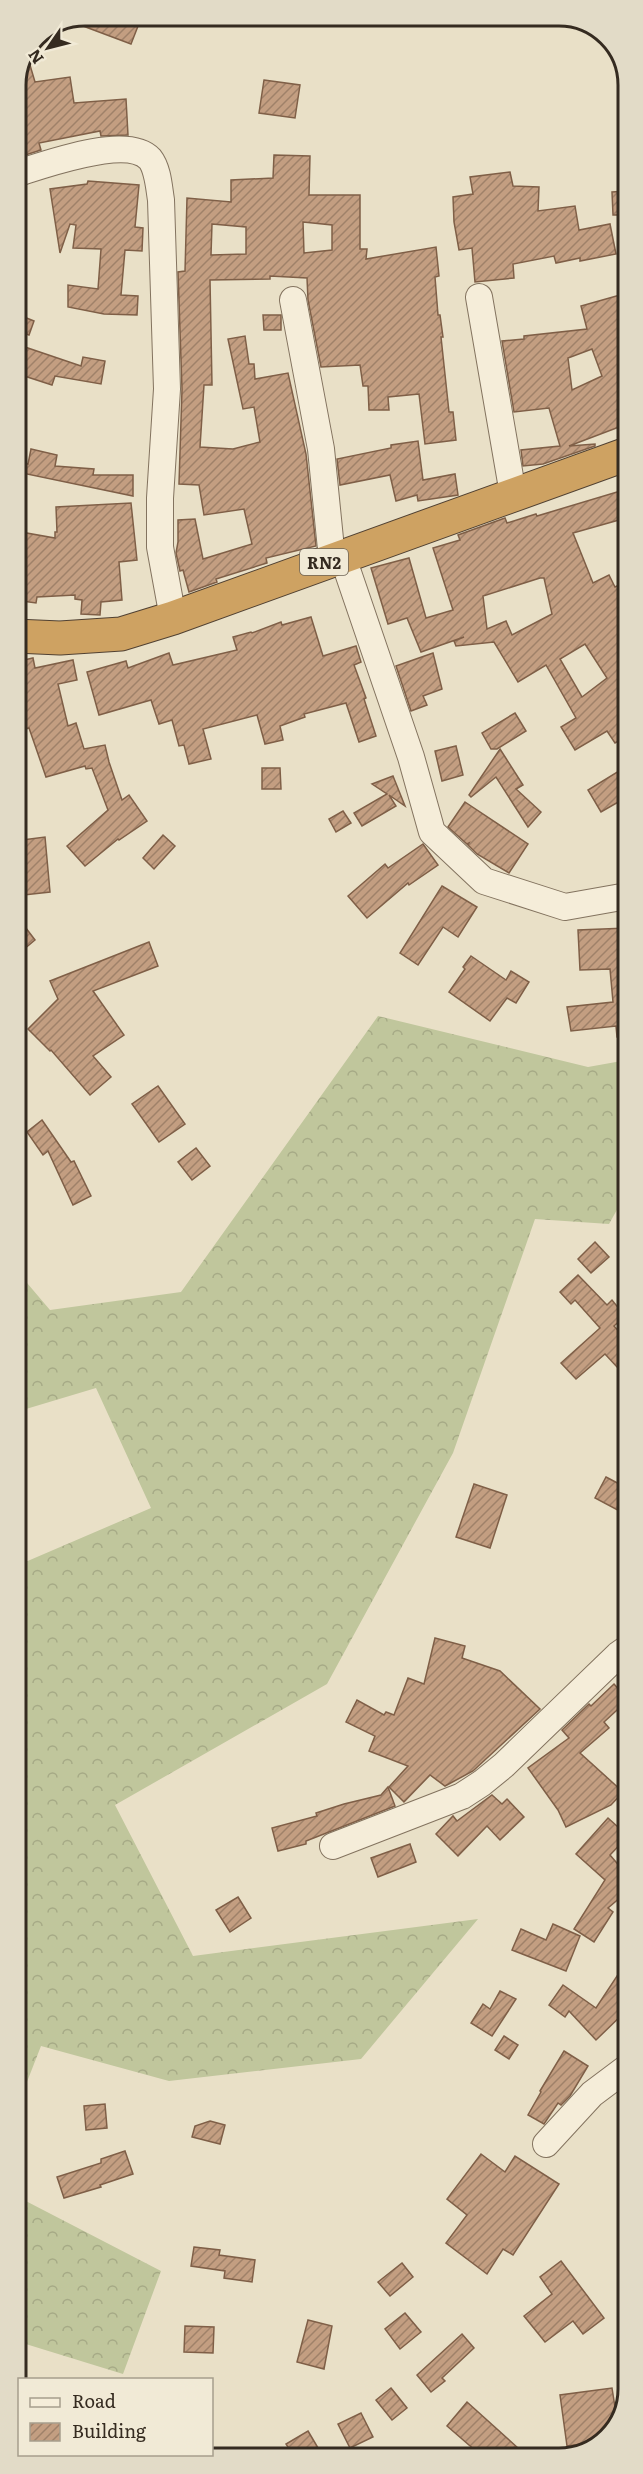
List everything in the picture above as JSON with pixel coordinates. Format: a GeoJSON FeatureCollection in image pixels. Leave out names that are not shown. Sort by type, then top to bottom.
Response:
{"type":"FeatureCollection","features":[{"type":"Feature","properties":{"kind":"highway","name":"RN2"},"geometry":{"type":"LineString","coordinates":[[26,636],[60,638],[121,634],[173,618],[618,457]]}},
{"type":"Feature","properties":{"kind":"street"},"geometry":{"type":"LineString","coordinates":[[26,171],[92,151],[137,150],[150,160],[155,172],[161,200],[167,389],[160,498],[160,548],[173,618]]}},
{"type":"Feature","properties":{"kind":"street"},"geometry":{"type":"LineString","coordinates":[[479,297],[513,494]]}},
{"type":"Feature","properties":{"kind":"street"},"geometry":{"type":"LineString","coordinates":[[293,300],[321,449],[337,557],[411,757],[432,832],[484,881],[565,908],[618,898]]}},
{"type":"Feature","properties":{"kind":"street"},"geometry":{"type":"LineString","coordinates":[[333,1846],[462,1796],[482,1783],[504,1765],[618,1655]]}},
{"type":"Feature","properties":{"kind":"street"},"geometry":{"type":"LineString","coordinates":[[546,2144],[592,2094],[618,2074]]}},
{"type":"Feature","properties":{"kind":"green space"},"geometry":{"type":"Polygon","coordinates":[[[378,1016],[588,1067],[618,1062],[618,1208],[609,1224],[535,1219],[453,1453],[327,1684],[115,1805],[193,1956],[478,1919],[361,2059],[169,2081],[41,2046],[26,2084],[26,1562],[151,1508],[96,1388],[26,1409],[26,1282],[50,1310],[181,1292],[378,1016]]]}},
{"type":"Feature","properties":{"kind":"green space"},"geometry":{"type":"Polygon","coordinates":[[[26,2201],[161,2271],[123,2374],[26,2344],[26,2201]]]}},
{"type":"Feature","properties":{"kind":"building"},"geometry":{"type":"Polygon","coordinates":[[[83,26],[138,26],[131,44],[83,26]]]}},
{"type":"Feature","properties":{"kind":"building"},"geometry":{"type":"Polygon","coordinates":[[[30,64],[35,82],[70,77],[74,103],[126,99],[128,135],[101,136],[100,131],[39,143],[41,150],[26,155],[26,85],[30,64]]]}},
{"type":"Feature","properties":{"kind":"building"},"geometry":{"type":"Polygon","coordinates":[[[264,80],[300,85],[295,118],[259,113],[264,80]]]}},
{"type":"Feature","properties":{"kind":"building"},"geometry":{"type":"Polygon","coordinates":[[[274,155],[310,156],[309,195],[360,195],[360,249],[367,249],[366,259],[436,247],[439,276],[435,277],[438,315],[440,315],[443,337],[441,337],[449,412],[453,412],[456,440],[425,444],[419,394],[388,397],[389,410],[369,410],[368,386],[363,386],[360,365],[321,367],[308,300],[307,278],[270,276],[270,279],[210,280],[212,385],[204,385],[200,447],[233,449],[260,442],[254,407],[243,409],[228,339],[245,336],[249,364],[254,364],[255,379],[288,373],[306,454],[316,546],[266,558],[267,563],[216,579],[217,582],[189,592],[183,570],[180,571],[176,553],[178,520],[195,519],[203,559],[252,544],[244,509],[204,515],[199,485],[179,484],[182,389],[178,272],[185,271],[187,198],[231,202],[231,180],[273,178],[274,155]],[[303,222],[304,253],[332,250],[332,225],[303,222]],[[212,224],[211,255],[246,254],[246,227],[212,224]]]}},
{"type":"Feature","properties":{"kind":"building"},"geometry":{"type":"Polygon","coordinates":[[[510,172],[513,186],[539,187],[538,211],[575,206],[579,230],[610,224],[616,254],[556,263],[554,256],[513,264],[514,278],[475,282],[472,248],[459,250],[454,222],[453,197],[473,194],[470,177],[510,172]]]}},
{"type":"Feature","properties":{"kind":"building"},"geometry":{"type":"Polygon","coordinates":[[[88,181],[139,185],[135,227],[143,228],[142,251],[125,250],[121,295],[138,296],[137,315],[104,314],[68,307],[68,285],[98,289],[101,249],[73,248],[76,225],[70,224],[60,253],[50,189],[87,184],[88,181]]]}},
{"type":"Feature","properties":{"kind":"building"},"geometry":{"type":"Polygon","coordinates":[[[612,192],[618,192],[618,215],[613,215],[612,192]]]}},
{"type":"Feature","properties":{"kind":"building"},"geometry":{"type":"Polygon","coordinates":[[[618,296],[618,427],[569,446],[595,444],[595,446],[543,464],[523,466],[521,450],[560,446],[549,408],[514,412],[502,341],[524,339],[524,336],[587,329],[581,306],[618,296]],[[592,349],[568,358],[572,390],[602,376],[592,349]]]}},
{"type":"Feature","properties":{"kind":"building"},"geometry":{"type":"Polygon","coordinates":[[[263,315],[281,315],[281,330],[264,330],[263,315]]]}},
{"type":"Feature","properties":{"kind":"building"},"geometry":{"type":"Polygon","coordinates":[[[26,318],[34,321],[29,335],[26,334],[26,318]]]}},
{"type":"Feature","properties":{"kind":"building"},"geometry":{"type":"Polygon","coordinates":[[[26,347],[81,366],[83,357],[105,361],[101,384],[55,376],[52,385],[26,377],[26,347]]]}},
{"type":"Feature","properties":{"kind":"building"},"geometry":{"type":"Polygon","coordinates":[[[418,441],[423,480],[455,474],[458,495],[418,501],[417,495],[396,501],[390,475],[340,485],[337,459],[391,448],[391,445],[418,441]]]}},
{"type":"Feature","properties":{"kind":"building"},"geometry":{"type":"Polygon","coordinates":[[[31,449],[57,455],[55,466],[94,469],[93,475],[133,475],[133,496],[26,474],[26,464],[28,464],[31,449]]]}},
{"type":"Feature","properties":{"kind":"building"},"geometry":{"type":"Polygon","coordinates":[[[618,492],[618,520],[573,533],[593,583],[609,575],[615,587],[618,586],[618,741],[615,743],[607,731],[575,750],[561,727],[576,718],[546,665],[518,682],[494,642],[456,646],[454,641],[464,637],[421,652],[407,618],[388,624],[371,568],[409,558],[426,618],[453,610],[433,548],[460,540],[458,535],[505,518],[507,523],[536,514],[537,516],[618,492]],[[544,578],[483,596],[487,629],[506,621],[512,635],[552,614],[544,578]],[[585,644],[560,659],[582,697],[607,678],[585,644]]]}},
{"type":"Feature","properties":{"kind":"building"},"geometry":{"type":"Polygon","coordinates":[[[131,503],[137,560],[119,562],[122,600],[101,602],[100,615],[81,614],[82,600],[75,599],[75,595],[37,597],[36,603],[26,602],[26,533],[55,538],[55,532],[57,532],[56,507],[131,503]]]}},
{"type":"Feature","properties":{"kind":"building"},"geometry":{"type":"Polygon","coordinates":[[[311,617],[323,656],[356,646],[361,662],[354,665],[376,736],[359,742],[346,703],[304,714],[305,717],[280,726],[283,740],[265,744],[257,715],[203,729],[211,759],[189,764],[184,745],[179,746],[172,720],[159,724],[151,700],[99,715],[87,672],[126,661],[128,668],[169,653],[173,665],[237,650],[233,637],[252,633],[281,622],[282,625],[311,617]]]}},
{"type":"Feature","properties":{"kind":"building"},"geometry":{"type":"Polygon","coordinates":[[[433,653],[442,689],[423,696],[427,705],[411,711],[396,666],[433,653]]]}},
{"type":"Feature","properties":{"kind":"building"},"geometry":{"type":"Polygon","coordinates":[[[33,658],[35,668],[73,660],[77,680],[58,684],[68,726],[76,723],[84,749],[105,745],[122,800],[129,795],[147,821],[118,839],[85,866],[67,846],[108,810],[92,768],[86,769],[85,766],[46,777],[29,728],[26,729],[26,660],[33,658]]]}},
{"type":"Feature","properties":{"kind":"building"},"geometry":{"type":"Polygon","coordinates":[[[515,713],[526,731],[497,749],[491,749],[482,733],[515,713]]]}},
{"type":"Feature","properties":{"kind":"building"},"geometry":{"type":"Polygon","coordinates":[[[456,746],[463,775],[442,781],[435,751],[456,746]]]}},
{"type":"Feature","properties":{"kind":"building"},"geometry":{"type":"Polygon","coordinates":[[[500,749],[523,785],[516,789],[541,812],[528,827],[496,777],[471,797],[469,795],[500,749]]]}},
{"type":"Feature","properties":{"kind":"building"},"geometry":{"type":"Polygon","coordinates":[[[262,768],[280,768],[281,789],[262,789],[262,768]]]}},
{"type":"Feature","properties":{"kind":"building"},"geometry":{"type":"Polygon","coordinates":[[[618,772],[618,802],[601,812],[588,790],[618,772]]]}},
{"type":"Feature","properties":{"kind":"building"},"geometry":{"type":"Polygon","coordinates":[[[393,776],[405,806],[389,795],[396,806],[362,826],[354,813],[387,794],[372,784],[393,776]]]}},
{"type":"Feature","properties":{"kind":"building"},"geometry":{"type":"Polygon","coordinates":[[[465,802],[528,844],[509,873],[477,854],[468,845],[469,843],[467,844],[448,827],[465,802]]]}},
{"type":"Feature","properties":{"kind":"building"},"geometry":{"type":"Polygon","coordinates":[[[343,811],[351,823],[336,832],[329,819],[343,811]]]}},
{"type":"Feature","properties":{"kind":"building"},"geometry":{"type":"Polygon","coordinates":[[[163,835],[175,846],[154,869],[143,858],[163,835]]]}},
{"type":"Feature","properties":{"kind":"building"},"geometry":{"type":"Polygon","coordinates":[[[45,837],[50,892],[26,895],[26,840],[45,837]]]}},
{"type":"Feature","properties":{"kind":"building"},"geometry":{"type":"Polygon","coordinates":[[[423,844],[438,865],[409,885],[408,883],[367,918],[348,896],[385,864],[388,868],[423,844]]]}},
{"type":"Feature","properties":{"kind":"building"},"geometry":{"type":"Polygon","coordinates":[[[442,886],[477,907],[458,937],[443,927],[418,965],[400,953],[442,886]]]}},
{"type":"Feature","properties":{"kind":"building"},"geometry":{"type":"Polygon","coordinates":[[[26,928],[35,940],[26,948],[26,928]]]}},
{"type":"Feature","properties":{"kind":"building"},"geometry":{"type":"Polygon","coordinates":[[[618,928],[618,1037],[616,1026],[571,1031],[567,1007],[613,1002],[610,969],[580,970],[578,930],[618,928]]]}},
{"type":"Feature","properties":{"kind":"building"},"geometry":{"type":"Polygon","coordinates":[[[149,942],[158,966],[93,991],[124,1035],[93,1056],[111,1077],[90,1095],[51,1050],[28,1029],[58,999],[50,981],[149,942]]]}},
{"type":"Feature","properties":{"kind":"building"},"geometry":{"type":"Polygon","coordinates":[[[471,956],[506,980],[511,971],[529,982],[516,1003],[507,998],[490,1021],[449,992],[471,956]]]}},
{"type":"Feature","properties":{"kind":"building"},"geometry":{"type":"Polygon","coordinates":[[[158,1086],[185,1124],[159,1142],[132,1104],[158,1086]]]}},
{"type":"Feature","properties":{"kind":"building"},"geometry":{"type":"Polygon","coordinates":[[[42,1120],[71,1162],[74,1161],[91,1196],[73,1205],[48,1151],[43,1155],[27,1132],[42,1120]]]}},
{"type":"Feature","properties":{"kind":"building"},"geometry":{"type":"Polygon","coordinates":[[[196,1148],[210,1166],[192,1180],[178,1162],[196,1148]]]}},
{"type":"Feature","properties":{"kind":"building"},"geometry":{"type":"Polygon","coordinates":[[[595,1242],[609,1257],[591,1273],[578,1259],[595,1242]]]}},
{"type":"Feature","properties":{"kind":"building"},"geometry":{"type":"Polygon","coordinates":[[[578,1275],[607,1305],[612,1300],[618,1307],[618,1322],[614,1326],[618,1330],[617,1367],[605,1354],[576,1379],[561,1363],[600,1328],[575,1300],[571,1304],[560,1292],[578,1275]]]}},
{"type":"Feature","properties":{"kind":"building"},"geometry":{"type":"Polygon","coordinates":[[[606,1477],[618,1483],[618,1510],[595,1498],[606,1477]]]}},
{"type":"Feature","properties":{"kind":"building"},"geometry":{"type":"Polygon","coordinates":[[[474,1484],[507,1495],[490,1548],[456,1537],[474,1484]]]}},
{"type":"Feature","properties":{"kind":"building"},"geometry":{"type":"Polygon","coordinates":[[[435,1638],[465,1646],[462,1658],[500,1671],[540,1709],[473,1771],[445,1786],[430,1775],[404,1802],[389,1787],[408,1766],[369,1751],[375,1736],[346,1722],[357,1700],[384,1715],[386,1712],[394,1715],[408,1678],[424,1684],[435,1638]]]}},
{"type":"Feature","properties":{"kind":"building"},"geometry":{"type":"Polygon","coordinates":[[[614,1684],[618,1689],[618,1709],[604,1722],[609,1728],[580,1753],[618,1787],[618,1797],[611,1805],[566,1827],[558,1810],[528,1768],[569,1738],[562,1730],[589,1704],[591,1706],[614,1684]]]}},
{"type":"Feature","properties":{"kind":"building"},"geometry":{"type":"Polygon","coordinates":[[[388,1787],[395,1806],[306,1841],[306,1844],[278,1851],[272,1828],[317,1816],[316,1813],[344,1804],[381,1795],[388,1787]]]}},
{"type":"Feature","properties":{"kind":"building"},"geometry":{"type":"Polygon","coordinates":[[[492,1795],[502,1804],[507,1799],[524,1817],[500,1840],[487,1826],[458,1856],[436,1834],[453,1816],[457,1821],[492,1795]]]}},
{"type":"Feature","properties":{"kind":"building"},"geometry":{"type":"Polygon","coordinates":[[[608,1818],[618,1827],[618,1847],[610,1855],[618,1864],[618,1900],[608,1908],[613,1912],[594,1942],[574,1929],[605,1880],[576,1854],[608,1818]]]}},
{"type":"Feature","properties":{"kind":"building"},"geometry":{"type":"Polygon","coordinates":[[[410,1844],[416,1862],[378,1877],[371,1858],[410,1844]]]}},
{"type":"Feature","properties":{"kind":"building"},"geometry":{"type":"Polygon","coordinates":[[[238,1897],[251,1918],[230,1932],[216,1910],[238,1897]]]}},
{"type":"Feature","properties":{"kind":"building"},"geometry":{"type":"Polygon","coordinates":[[[553,1924],[580,1936],[566,1971],[512,1950],[521,1929],[546,1940],[553,1924]]]}},
{"type":"Feature","properties":{"kind":"building"},"geometry":{"type":"Polygon","coordinates":[[[618,1975],[618,2019],[596,2040],[569,2011],[565,2017],[549,2005],[563,1985],[596,2008],[618,1975]]]}},
{"type":"Feature","properties":{"kind":"building"},"geometry":{"type":"Polygon","coordinates":[[[500,1991],[516,1999],[492,2036],[471,2023],[483,2004],[490,2009],[500,1991]]]}},
{"type":"Feature","properties":{"kind":"building"},"geometry":{"type":"Polygon","coordinates":[[[504,2036],[518,2045],[509,2059],[495,2050],[504,2036]]]}},
{"type":"Feature","properties":{"kind":"building"},"geometry":{"type":"Polygon","coordinates":[[[564,2051],[588,2066],[570,2096],[561,2105],[558,2103],[544,2124],[528,2115],[564,2051]]]}},
{"type":"Feature","properties":{"kind":"building"},"geometry":{"type":"Polygon","coordinates":[[[105,2104],[107,2128],[86,2130],[84,2106],[105,2104]]]}},
{"type":"Feature","properties":{"kind":"building"},"geometry":{"type":"Polygon","coordinates":[[[210,2121],[225,2125],[220,2144],[192,2137],[195,2126],[210,2121]]]}},
{"type":"Feature","properties":{"kind":"building"},"geometry":{"type":"Polygon","coordinates":[[[125,2151],[133,2174],[64,2198],[57,2177],[101,2163],[101,2159],[125,2151]]]}},
{"type":"Feature","properties":{"kind":"building"},"geometry":{"type":"Polygon","coordinates":[[[481,2154],[505,2172],[515,2156],[559,2184],[513,2255],[503,2249],[487,2274],[446,2243],[467,2215],[447,2199],[481,2154]]]}},
{"type":"Feature","properties":{"kind":"building"},"geometry":{"type":"Polygon","coordinates":[[[194,2247],[220,2250],[219,2255],[255,2260],[252,2282],[224,2278],[225,2271],[191,2266],[194,2247]]]}},
{"type":"Feature","properties":{"kind":"building"},"geometry":{"type":"Polygon","coordinates":[[[561,2261],[604,2318],[583,2334],[573,2321],[545,2342],[524,2316],[552,2294],[540,2277],[561,2261]]]}},
{"type":"Feature","properties":{"kind":"building"},"geometry":{"type":"Polygon","coordinates":[[[402,2263],[413,2277],[390,2296],[378,2282],[402,2263]]]}},
{"type":"Feature","properties":{"kind":"building"},"geometry":{"type":"Polygon","coordinates":[[[405,2313],[421,2332],[400,2349],[385,2329],[405,2313]]]}},
{"type":"Feature","properties":{"kind":"building"},"geometry":{"type":"Polygon","coordinates":[[[308,2320],[332,2326],[324,2369],[297,2362],[308,2320]]]}},
{"type":"Feature","properties":{"kind":"building"},"geometry":{"type":"Polygon","coordinates":[[[185,2326],[214,2327],[213,2353],[184,2352],[185,2326]]]}},
{"type":"Feature","properties":{"kind":"building"},"geometry":{"type":"Polygon","coordinates":[[[462,2334],[474,2348],[442,2378],[445,2381],[431,2392],[417,2375],[462,2334]]]}},
{"type":"Feature","properties":{"kind":"building"},"geometry":{"type":"Polygon","coordinates":[[[391,2388],[407,2408],[392,2420],[376,2400],[391,2388]]]}},
{"type":"Feature","properties":{"kind":"building"},"geometry":{"type":"Polygon","coordinates":[[[612,2388],[615,2405],[610,2419],[594,2436],[588,2441],[567,2446],[560,2395],[612,2388]]]}},
{"type":"Feature","properties":{"kind":"building"},"geometry":{"type":"Polygon","coordinates":[[[467,2402],[518,2448],[472,2448],[447,2426],[467,2402]]]}},
{"type":"Feature","properties":{"kind":"building"},"geometry":{"type":"Polygon","coordinates":[[[361,2413],[373,2437],[350,2448],[338,2424],[361,2413]]]}},
{"type":"Feature","properties":{"kind":"building"},"geometry":{"type":"Polygon","coordinates":[[[308,2431],[318,2448],[289,2448],[286,2444],[308,2431]]]}}]}
